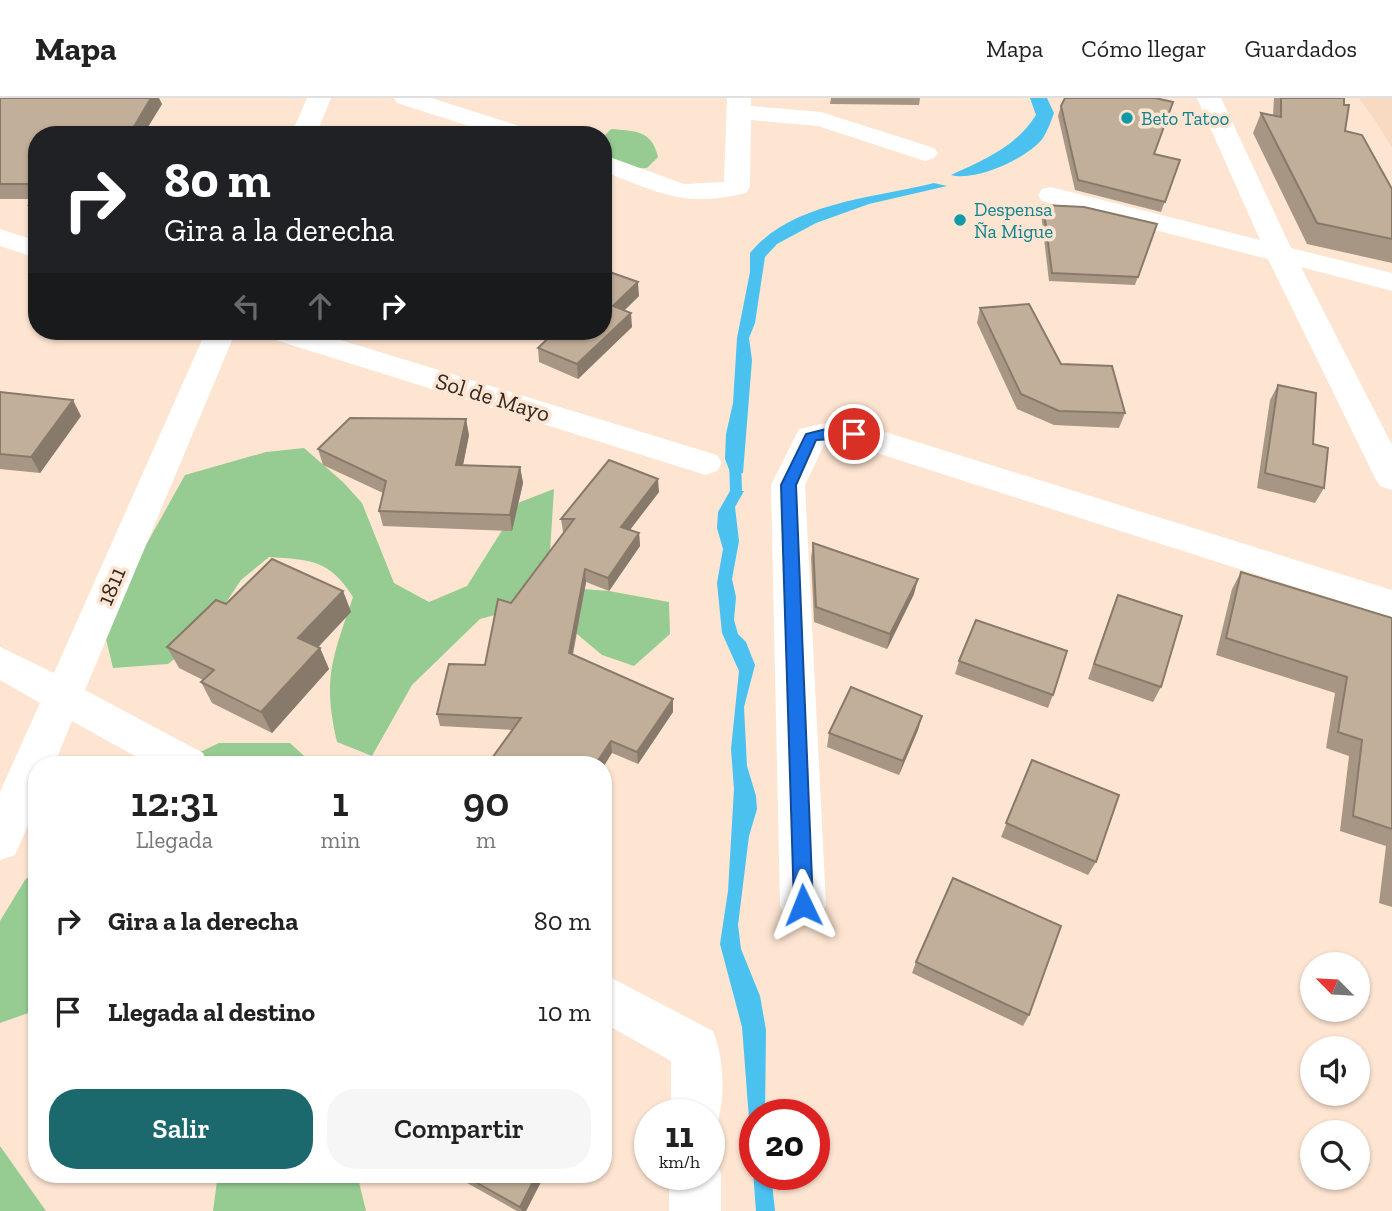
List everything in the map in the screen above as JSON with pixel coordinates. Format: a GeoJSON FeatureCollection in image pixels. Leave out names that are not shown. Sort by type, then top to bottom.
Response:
{"type":"FeatureCollection","features":[{"type":"Feature","properties":{"kind":"street"},"geometry":{"type":"LineString","coordinates":[[406,98],[495,126]]}},
{"type":"Feature","properties":{"kind":"street"},"geometry":{"type":"LineString","coordinates":[[1209,98],[1280,254],[1392,478]]}},
{"type":"Feature","properties":{"kind":"street"},"geometry":{"type":"LineString","coordinates":[[306,126],[315,99]]}},
{"type":"Feature","properties":{"kind":"street"},"geometry":{"type":"LineString","coordinates":[[612,166],[683,194],[708,196],[737,187],[738,105],[821,119],[925,153]]}},
{"type":"Feature","properties":{"kind":"street"},"geometry":{"type":"LineString","coordinates":[[1051,195],[1392,282]]}},
{"type":"Feature","properties":{"kind":"street"},"geometry":{"type":"LineString","coordinates":[[0,237],[28,247]]}},
{"type":"Feature","properties":{"kind":"street","name":"1811"},"geometry":{"type":"LineString","coordinates":[[37,756],[217,340]]}},
{"type":"Feature","properties":{"kind":"street","name":"Sol de Mayo"},"geometry":{"type":"LineString","coordinates":[[309,340],[705,463]]}},
{"type":"Feature","properties":{"kind":"street"},"geometry":{"type":"LineString","coordinates":[[803,905],[789,485],[811,437],[830,433],[854,434],[1392,604]]}},
{"type":"Feature","properties":{"kind":"street"},"geometry":{"type":"LineString","coordinates":[[0,662],[172,756]]}},
{"type":"Feature","properties":{"kind":"street","name":"1811"},"geometry":{"type":"LineString","coordinates":[[0,841],[28,776]]}},
{"type":"Feature","properties":{"kind":"street"},"geometry":{"type":"LineString","coordinates":[[612,1001],[696,1048],[696,1099]]}},
{"type":"Feature","properties":{"kind":"street"},"geometry":{"type":"LineString","coordinates":[[695,1190],[695,1211]]}},
{"type":"Feature","properties":{"kind":"shaded area"},"geometry":{"type":"Polygon","coordinates":[[[1359,98],[1392,98],[1392,147],[1374,119],[1359,98]]]}},
{"type":"Feature","properties":{"kind":"green space"},"geometry":{"type":"Polygon","coordinates":[[[612,129],[635,132],[652,142],[658,157],[647,168],[612,170],[612,129]]]}},
{"type":"Feature","properties":{"kind":"green space"},"geometry":{"type":"Polygon","coordinates":[[[304,448],[343,482],[362,503],[394,583],[429,602],[467,586],[520,502],[554,489],[549,569],[570,588],[609,591],[669,602],[670,634],[634,666],[602,655],[540,603],[480,619],[412,685],[372,756],[337,742],[330,684],[335,652],[353,597],[336,575],[318,564],[269,557],[241,580],[203,637],[168,664],[113,668],[105,635],[112,606],[185,475],[266,452],[304,448]]]}},
{"type":"Feature","properties":{"kind":"green space"},"geometry":{"type":"Polygon","coordinates":[[[219,743],[290,743],[304,756],[192,756],[219,743]]]}},
{"type":"Feature","properties":{"kind":"green space"},"geometry":{"type":"Polygon","coordinates":[[[28,878],[28,1013],[0,1023],[0,921],[28,878]]]}},
{"type":"Feature","properties":{"kind":"green space"},"geometry":{"type":"Polygon","coordinates":[[[0,1146],[46,1211],[0,1211],[0,1146]]]}},
{"type":"Feature","properties":{"kind":"green space"},"geometry":{"type":"Polygon","coordinates":[[[217,1183],[359,1183],[366,1211],[213,1211],[217,1183]]]}},
{"type":"Feature","properties":{"kind":"water"},"geometry":{"type":"Polygon","coordinates":[[[1030,98],[1047,98],[1054,113],[1045,135],[1035,146],[1013,161],[986,172],[951,175],[998,151],[1019,136],[1036,115],[1030,98]]]}},
{"type":"Feature","properties":{"kind":"water"},"geometry":{"type":"Polygon","coordinates":[[[934,183],[947,186],[869,204],[816,223],[777,244],[765,257],[755,323],[749,338],[752,360],[743,473],[730,472],[725,459],[726,434],[733,403],[737,338],[750,272],[750,253],[767,236],[811,212],[835,204],[934,183]]]}},
{"type":"Feature","properties":{"kind":"water"},"geometry":{"type":"Polygon","coordinates":[[[730,491],[744,491],[735,507],[739,541],[732,579],[736,597],[734,620],[738,634],[746,642],[755,665],[744,707],[747,766],[757,809],[749,836],[738,925],[741,949],[760,996],[766,1030],[765,1099],[747,1099],[742,1027],[720,944],[728,891],[734,789],[731,749],[739,671],[722,633],[717,583],[723,549],[717,528],[718,512],[730,491]]]}},
{"type":"Feature","properties":{"kind":"water"},"geometry":{"type":"Polygon","coordinates":[[[754,1190],[773,1190],[775,1211],[756,1211],[754,1190]]]}},
{"type":"Feature","properties":{"kind":"building"},"geometry":{"type":"Polygon","coordinates":[[[0,98],[151,98],[134,126],[28,126],[28,184],[0,184],[0,98]]]}},
{"type":"Feature","properties":{"kind":"building"},"geometry":{"type":"Polygon","coordinates":[[[1065,98],[1155,98],[1173,102],[1154,154],[1180,160],[1165,202],[1078,180],[1061,106],[1065,98]]]}},
{"type":"Feature","properties":{"kind":"building"},"geometry":{"type":"Polygon","coordinates":[[[1281,98],[1344,98],[1344,105],[1349,105],[1345,131],[1362,135],[1392,189],[1392,239],[1317,223],[1261,113],[1281,117],[1281,98]]]}},
{"type":"Feature","properties":{"kind":"building"},"geometry":{"type":"Polygon","coordinates":[[[1043,205],[1084,207],[1157,224],[1138,277],[1052,273],[1043,205]]]}},
{"type":"Feature","properties":{"kind":"building"},"geometry":{"type":"Polygon","coordinates":[[[612,273],[638,282],[613,306],[631,313],[612,331],[612,273]]]}},
{"type":"Feature","properties":{"kind":"building"},"geometry":{"type":"Polygon","coordinates":[[[1029,304],[1061,364],[1112,366],[1125,413],[1059,411],[1021,394],[980,308],[1029,304]]]}},
{"type":"Feature","properties":{"kind":"building"},"geometry":{"type":"Polygon","coordinates":[[[546,340],[602,340],[577,364],[538,348],[546,340]]]}},
{"type":"Feature","properties":{"kind":"building"},"geometry":{"type":"Polygon","coordinates":[[[1278,385],[1316,393],[1313,444],[1328,448],[1324,488],[1265,473],[1278,385]]]}},
{"type":"Feature","properties":{"kind":"building"},"geometry":{"type":"Polygon","coordinates":[[[0,392],[73,400],[31,457],[0,454],[0,392]]]}},
{"type":"Feature","properties":{"kind":"building"},"geometry":{"type":"Polygon","coordinates":[[[350,418],[466,419],[456,465],[520,467],[510,515],[379,511],[386,481],[318,449],[350,418]]]}},
{"type":"Feature","properties":{"kind":"building"},"geometry":{"type":"Polygon","coordinates":[[[609,460],[658,479],[621,527],[639,533],[608,578],[585,569],[569,653],[673,699],[637,752],[611,741],[601,756],[494,756],[521,718],[437,714],[449,664],[485,665],[498,599],[511,603],[574,519],[561,519],[609,460]]]}},
{"type":"Feature","properties":{"kind":"building"},"geometry":{"type":"Polygon","coordinates":[[[813,543],[918,579],[890,634],[816,607],[813,543]]]}},
{"type":"Feature","properties":{"kind":"building"},"geometry":{"type":"Polygon","coordinates":[[[272,559],[343,591],[298,638],[320,648],[261,712],[201,682],[214,670],[167,647],[216,600],[226,604],[272,559]]]}},
{"type":"Feature","properties":{"kind":"building"},"geometry":{"type":"Polygon","coordinates":[[[1241,572],[1392,618],[1392,829],[1353,816],[1362,740],[1338,732],[1347,677],[1226,638],[1241,572]]]}},
{"type":"Feature","properties":{"kind":"building"},"geometry":{"type":"Polygon","coordinates":[[[1118,595],[1182,616],[1161,687],[1094,664],[1118,595]]]}},
{"type":"Feature","properties":{"kind":"building"},"geometry":{"type":"Polygon","coordinates":[[[976,620],[1067,651],[1053,695],[959,661],[976,620]]]}},
{"type":"Feature","properties":{"kind":"building"},"geometry":{"type":"Polygon","coordinates":[[[851,687],[922,716],[903,761],[829,733],[851,687]]]}},
{"type":"Feature","properties":{"kind":"building"},"geometry":{"type":"Polygon","coordinates":[[[1032,760],[1119,795],[1096,862],[1006,823],[1032,760]]]}},
{"type":"Feature","properties":{"kind":"building"},"geometry":{"type":"Polygon","coordinates":[[[953,878],[1061,926],[1029,1015],[916,962],[953,878]]]}},
{"type":"Feature","properties":{"kind":"building"},"geometry":{"type":"Polygon","coordinates":[[[477,1183],[532,1183],[520,1207],[477,1183]]]}},
{"type":"Feature","properties":{"kind":"waterway"},"geometry":{"type":"LineString","coordinates":[[728,506],[736,494],[735,455]]}},
{"type":"Feature","properties":{"kind":"place","name":"Beto Tatoo"},"geometry":{"type":"Point","coordinates":[1127,118]}},
{"type":"Feature","properties":{"kind":"place","name":"Despensa Ña Migue"},"geometry":{"type":"Point","coordinates":[960,220]}},
{"type":"Feature","properties":{"kind":"route"},"geometry":{"type":"LineString","coordinates":[[803,905],[789,485],[811,437],[830,433],[854,434]]}}]}
